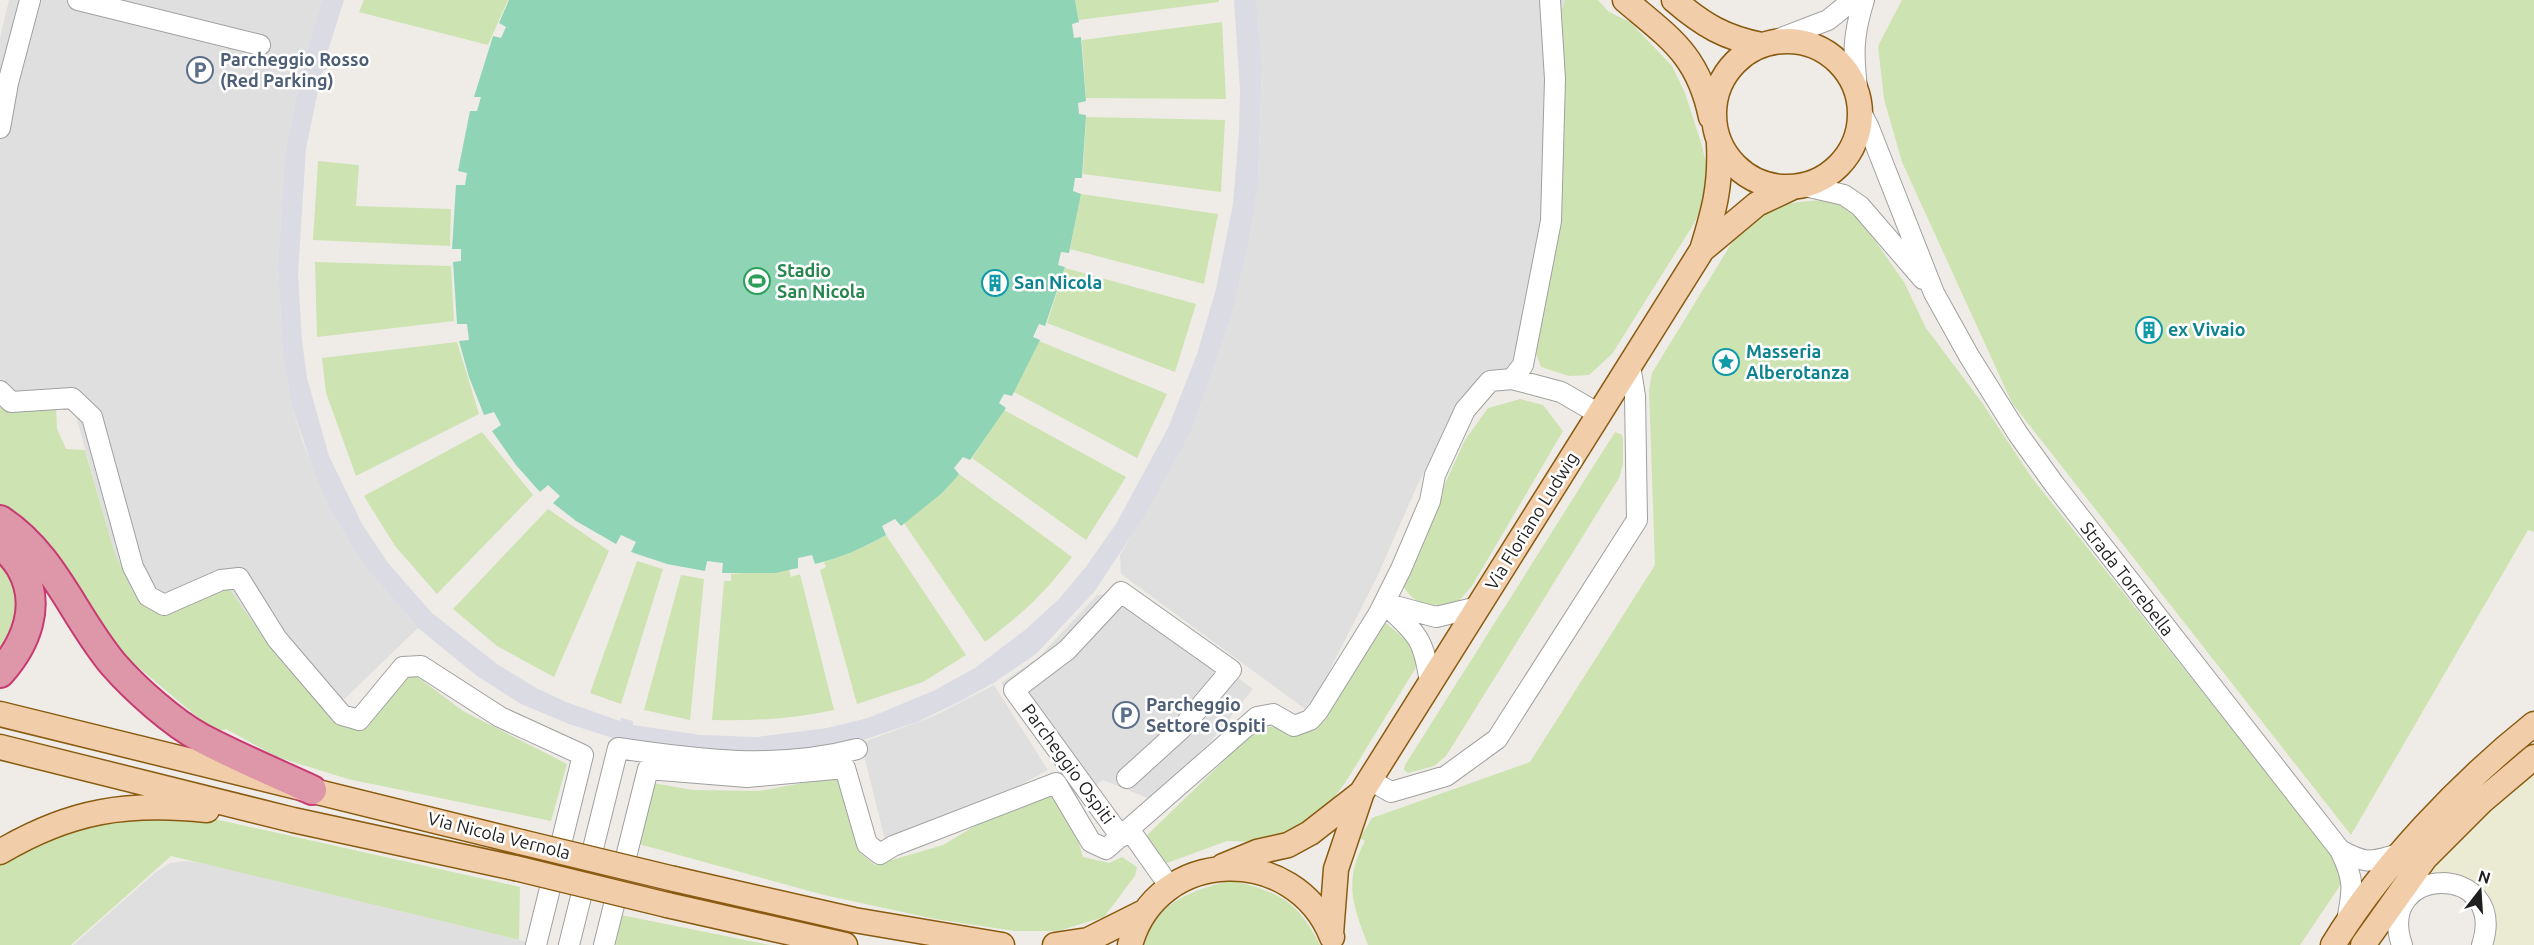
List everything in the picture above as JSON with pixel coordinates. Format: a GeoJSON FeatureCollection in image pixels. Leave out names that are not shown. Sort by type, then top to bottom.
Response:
{"type":"FeatureCollection","features":[{"type":"Feature","properties":{"kind":"highway"},"geometry":{"type":"LineString","coordinates":[[0,520],[16,530],[44,561],[66,590],[88,629],[114,665],[150,700],[200,737],[312,790]]}},
{"type":"Feature","properties":{"kind":"highway"},"geometry":{"type":"LineString","coordinates":[[0,542],[22,568],[30,597],[28,629],[15,656],[0,673]]}},
{"type":"Feature","properties":{"kind":"main road"},"geometry":{"type":"LineString","coordinates":[[1625,0],[1687,57],[1706,95],[1716,136],[1732,162],[1749,177],[1770,185],[1798,187]]}},
{"type":"Feature","properties":{"kind":"main road"},"geometry":{"type":"LineString","coordinates":[[1679,4],[1709,27],[1736,40],[1766,44],[1789,41],[1809,44],[1831,55],[1846,70],[1859,100],[1858,132],[1848,154],[1834,170],[1757,204],[1702,250]]}},
{"type":"Feature","properties":{"kind":"main road"},"geometry":{"type":"LineString","coordinates":[[1702,250],[1718,198],[1720,168],[1714,110],[1719,89],[1728,71],[1743,56],[1766,44]]}},
{"type":"Feature","properties":{"kind":"main road","name":"Via Floriano Ludwig"},"geometry":{"type":"LineString","coordinates":[[1366,786],[1702,250]]}},
{"type":"Feature","properties":{"kind":"main road","name":"Via Nicola Vernola"},"geometry":{"type":"LineString","coordinates":[[0,714],[674,879],[854,920],[1002,945]]}},
{"type":"Feature","properties":{"kind":"main road"},"geometry":{"type":"LineString","coordinates":[[2333,945],[2346,924],[2413,855],[2471,779],[2534,724]]}},
{"type":"Feature","properties":{"kind":"main road","name":"Via Nicola Vernola"},"geometry":{"type":"LineString","coordinates":[[0,747],[293,820],[515,868],[845,945]]}},
{"type":"Feature","properties":{"kind":"main road"},"geometry":{"type":"LineString","coordinates":[[2363,945],[2379,923],[2413,855],[2534,757]]}},
{"type":"Feature","properties":{"kind":"main road"},"geometry":{"type":"LineString","coordinates":[[1131,945],[1134,933],[1146,911],[1170,887],[1192,875],[1257,852],[1288,845],[1310,833],[1366,786]]}},
{"type":"Feature","properties":{"kind":"main road"},"geometry":{"type":"LineString","coordinates":[[1333,940],[1336,869],[1366,786]]}},
{"type":"Feature","properties":{"kind":"main road"},"geometry":{"type":"LineString","coordinates":[[0,852],[29,835],[66,820],[95,812],[129,807],[185,808],[293,820]]}},
{"type":"Feature","properties":{"kind":"main road"},"geometry":{"type":"LineString","coordinates":[[2379,923],[2405,900],[2413,855]]}},
{"type":"Feature","properties":{"kind":"main road"},"geometry":{"type":"LineString","coordinates":[[1216,868],[1240,867],[1263,872],[1285,881],[1320,913],[1333,940]]}},
{"type":"Feature","properties":{"kind":"main road"},"geometry":{"type":"LineString","coordinates":[[1055,945],[1088,940],[1146,911]]}},
{"type":"Feature","properties":{"kind":"street"},"geometry":{"type":"LineString","coordinates":[[0,128],[8,83],[30,0]]}},
{"type":"Feature","properties":{"kind":"street"},"geometry":{"type":"LineString","coordinates":[[78,0],[260,45]]}},
{"type":"Feature","properties":{"kind":"street"},"geometry":{"type":"LineString","coordinates":[[1512,379],[1523,365],[1551,221],[1555,79],[1550,0]]}},
{"type":"Feature","properties":{"kind":"street"},"geometry":{"type":"LineString","coordinates":[[1766,44],[1828,20],[1853,0]]}},
{"type":"Feature","properties":{"kind":"street"},"geometry":{"type":"LineString","coordinates":[[1864,0],[1855,27],[1853,46],[1859,100],[1934,293]]}},
{"type":"Feature","properties":{"kind":"street"},"geometry":{"type":"LineString","coordinates":[[1798,187],[1844,195],[1860,206],[1934,293]]}},
{"type":"Feature","properties":{"kind":"street","name":"Strada Torrebella"},"geometry":{"type":"LineString","coordinates":[[1934,293],[1969,356],[2018,434],[2054,484],[2340,850]]}},
{"type":"Feature","properties":{"kind":"street"},"geometry":{"type":"LineString","coordinates":[[1366,786],[1391,792],[1446,776],[1497,739],[1637,520],[1635,396],[1630,365]]}},
{"type":"Feature","properties":{"kind":"street"},"geometry":{"type":"LineString","coordinates":[[604,945],[648,769],[747,777],[845,768],[867,844],[880,854],[892,846],[1056,783],[1091,842],[1106,849],[1257,717],[1273,714],[1294,726],[1310,720],[1318,711],[1384,603],[1430,501],[1435,475],[1465,410],[1490,381],[1512,379],[1561,392],[1599,414]]}},
{"type":"Feature","properties":{"kind":"street"},"geometry":{"type":"LineString","coordinates":[[0,391],[11,402],[72,399],[92,417],[133,567],[148,596],[164,605],[221,580],[239,578],[277,639],[342,715],[359,720],[403,667],[421,666],[500,717],[584,755],[536,945]]}},
{"type":"Feature","properties":{"kind":"street","name":"Parcheggio Ospiti"},"geometry":{"type":"LineString","coordinates":[[1125,833],[1014,690],[1067,650],[1121,592],[1231,670],[1181,729],[1127,778]]}},
{"type":"Feature","properties":{"kind":"street"},"geometry":{"type":"LineString","coordinates":[[1384,603],[1436,617],[1479,607]]}},
{"type":"Feature","properties":{"kind":"street"},"geometry":{"type":"LineString","coordinates":[[1384,603],[1411,627],[1421,641],[1426,654],[1431,683]]}},
{"type":"Feature","properties":{"kind":"street"},"geometry":{"type":"LineString","coordinates":[[568,945],[618,748],[698,760],[782,762],[834,755],[857,749]]}},
{"type":"Feature","properties":{"kind":"street"},"geometry":{"type":"LineString","coordinates":[[1125,833],[1170,887]]}},
{"type":"Feature","properties":{"kind":"street"},"geometry":{"type":"LineString","coordinates":[[2340,850],[2359,861],[2369,862],[2413,855]]}},
{"type":"Feature","properties":{"kind":"street"},"geometry":{"type":"LineString","coordinates":[[2340,850],[2352,876],[2352,892],[2346,924]]}},
{"type":"Feature","properties":{"kind":"street"},"geometry":{"type":"LineString","coordinates":[[2402,945],[2397,932],[2398,918],[2405,900],[2420,887],[2433,882],[2447,882],[2461,886],[2481,905],[2486,919],[2486,933],[2482,945]]}},
{"type":"Feature","properties":{"kind":"green space"},"geometry":{"type":"Polygon","coordinates":[[[364,0],[508,0],[488,45],[359,12],[364,0]]]}},
{"type":"Feature","properties":{"kind":"green space","name":"Stadio San Nicola"},"geometry":{"type":"Polygon","coordinates":[[[509,0],[1075,0],[1079,22],[1072,24],[1074,38],[1081,37],[1086,101],[1078,103],[1079,114],[1086,115],[1082,178],[1075,178],[1073,191],[1081,194],[1069,253],[1061,252],[1058,265],[1065,267],[1045,326],[1039,324],[1033,337],[1040,340],[1012,396],[1004,394],[999,403],[1006,408],[970,460],[963,457],[954,468],[959,474],[941,494],[901,526],[895,519],[882,526],[886,535],[842,556],[815,564],[812,555],[798,558],[798,568],[775,573],[722,573],[723,563],[707,561],[705,571],[667,564],[631,552],[636,542],[621,535],[616,544],[576,521],[553,503],[560,496],[548,485],[540,492],[516,465],[492,431],[501,425],[494,412],[484,415],[469,377],[459,341],[469,340],[467,324],[457,324],[453,262],[461,261],[461,249],[452,249],[456,185],[465,185],[467,173],[458,171],[470,111],[477,111],[481,97],[474,97],[493,36],[501,38],[506,27],[499,23],[509,0]]]}},
{"type":"Feature","properties":{"kind":"green space"},"geometry":{"type":"Polygon","coordinates":[[[1075,0],[1219,0],[1219,2],[1079,20],[1075,0]]]}},
{"type":"Feature","properties":{"kind":"green space"},"geometry":{"type":"Polygon","coordinates":[[[1565,0],[1598,0],[1609,12],[1630,22],[1672,66],[1685,93],[1711,184],[1695,222],[1612,354],[1589,375],[1569,376],[1541,367],[1534,348],[1557,225],[1564,119],[1560,14],[1565,0]]]}},
{"type":"Feature","properties":{"kind":"green space"},"geometry":{"type":"Polygon","coordinates":[[[1902,0],[2534,0],[2534,532],[2528,530],[2351,835],[2012,403],[1902,162],[1884,99],[1878,46],[1902,0]]]}},
{"type":"Feature","properties":{"kind":"green space"},"geometry":{"type":"Polygon","coordinates":[[[1222,22],[1226,99],[1086,98],[1082,40],[1222,22]]]}},
{"type":"Feature","properties":{"kind":"green space"},"geometry":{"type":"Polygon","coordinates":[[[1086,117],[1225,120],[1221,192],[1083,174],[1086,117]]]}},
{"type":"Feature","properties":{"kind":"green space"},"geometry":{"type":"Polygon","coordinates":[[[318,161],[359,165],[356,206],[451,209],[450,246],[313,240],[318,161]]]}},
{"type":"Feature","properties":{"kind":"green space"},"geometry":{"type":"Polygon","coordinates":[[[1081,194],[1218,214],[1204,284],[1070,249],[1081,194]]]}},
{"type":"Feature","properties":{"kind":"green space"},"geometry":{"type":"Polygon","coordinates":[[[1831,200],[1844,205],[1857,215],[1904,282],[1926,328],[1983,404],[2032,478],[2340,865],[2345,878],[2300,945],[1368,945],[1355,906],[1352,881],[1358,855],[1365,841],[1360,838],[1372,818],[1530,762],[1655,565],[1649,390],[1652,373],[1742,226],[1761,212],[1772,208],[1808,201],[1831,200]]]}},
{"type":"Feature","properties":{"kind":"green space"},"geometry":{"type":"Polygon","coordinates":[[[315,262],[451,266],[454,321],[317,337],[315,262]]]}},
{"type":"Feature","properties":{"kind":"green space"},"geometry":{"type":"Polygon","coordinates":[[[1065,268],[1196,304],[1175,372],[1047,323],[1065,268]]]}},
{"type":"Feature","properties":{"kind":"green space"},"geometry":{"type":"Polygon","coordinates":[[[1039,341],[1167,394],[1137,458],[1014,392],[1039,341]]]}},
{"type":"Feature","properties":{"kind":"green space"},"geometry":{"type":"Polygon","coordinates":[[[457,342],[479,414],[356,476],[326,393],[322,358],[457,342]]]}},
{"type":"Feature","properties":{"kind":"green space"},"geometry":{"type":"Polygon","coordinates":[[[1520,399],[1543,405],[1563,431],[1472,586],[1460,600],[1451,606],[1436,608],[1421,603],[1414,599],[1401,580],[1465,440],[1488,408],[1520,399]]]}},
{"type":"Feature","properties":{"kind":"green space"},"geometry":{"type":"Polygon","coordinates":[[[0,400],[56,404],[57,429],[66,449],[85,450],[115,554],[229,588],[275,654],[333,718],[358,728],[404,676],[415,675],[463,711],[567,764],[551,821],[348,779],[277,757],[226,729],[215,732],[118,650],[23,529],[0,504],[0,400]]]}},
{"type":"Feature","properties":{"kind":"green space"},"geometry":{"type":"Polygon","coordinates":[[[1004,410],[1126,477],[1086,540],[972,458],[1004,410]]]}},
{"type":"Feature","properties":{"kind":"green space"},"geometry":{"type":"Polygon","coordinates":[[[482,432],[533,495],[437,594],[395,546],[364,496],[482,432]]]}},
{"type":"Feature","properties":{"kind":"green space"},"geometry":{"type":"Polygon","coordinates":[[[1615,432],[1621,434],[1623,438],[1623,464],[1619,478],[1446,756],[1434,766],[1408,773],[1404,770],[1405,765],[1615,432]]]}},
{"type":"Feature","properties":{"kind":"green space"},"geometry":{"type":"Polygon","coordinates":[[[959,474],[1072,557],[1032,603],[985,642],[904,523],[941,494],[959,474]]]}},
{"type":"Feature","properties":{"kind":"green space"},"geometry":{"type":"Polygon","coordinates":[[[548,509],[609,551],[554,677],[497,646],[453,609],[548,509]]]}},
{"type":"Feature","properties":{"kind":"green space"},"geometry":{"type":"Polygon","coordinates":[[[886,535],[966,655],[923,682],[857,704],[820,570],[826,567],[824,562],[868,545],[886,535]]]}},
{"type":"Feature","properties":{"kind":"green space"},"geometry":{"type":"Polygon","coordinates":[[[0,545],[22,610],[0,652],[0,545]]]}},
{"type":"Feature","properties":{"kind":"green space"},"geometry":{"type":"Polygon","coordinates":[[[637,561],[663,569],[621,704],[590,693],[637,561]]]}},
{"type":"Feature","properties":{"kind":"green space"},"geometry":{"type":"Polygon","coordinates":[[[789,570],[791,577],[800,574],[834,710],[773,719],[712,720],[724,581],[731,581],[731,574],[789,570]]]}},
{"type":"Feature","properties":{"kind":"green space"},"geometry":{"type":"Polygon","coordinates":[[[681,575],[704,579],[690,720],[644,710],[681,575]]]}},
{"type":"Feature","properties":{"kind":"green space"},"geometry":{"type":"Polygon","coordinates":[[[1381,619],[1416,648],[1420,661],[1345,783],[1320,816],[1290,836],[1262,842],[1227,841],[1167,863],[1143,839],[1260,726],[1283,728],[1299,734],[1320,724],[1381,619]]]}},
{"type":"Feature","properties":{"kind":"green space"},"geometry":{"type":"Polygon","coordinates":[[[2534,771],[2534,945],[2489,945],[2493,926],[2450,875],[2427,874],[2522,779],[2534,771]]]}},
{"type":"Feature","properties":{"kind":"green space"},"geometry":{"type":"Polygon","coordinates":[[[840,776],[852,806],[860,853],[875,865],[943,845],[997,813],[1056,783],[1066,801],[1083,857],[1109,863],[1122,857],[1137,867],[1135,876],[1104,917],[1058,931],[1015,931],[935,919],[824,895],[639,844],[653,783],[693,790],[759,791],[840,776]]]}},
{"type":"Feature","properties":{"kind":"green space"},"geometry":{"type":"Polygon","coordinates":[[[114,816],[201,816],[520,887],[519,940],[171,856],[71,945],[0,945],[0,858],[114,816]]]}},
{"type":"Feature","properties":{"kind":"green space"},"geometry":{"type":"Polygon","coordinates":[[[1231,880],[1273,894],[1294,907],[1320,945],[1143,945],[1156,918],[1166,908],[1189,894],[1231,880]]]}},
{"type":"Feature","properties":{"kind":"green space"},"geometry":{"type":"Polygon","coordinates":[[[621,915],[770,945],[616,945],[621,915]]]}},
{"type":"Feature","properties":{"kind":"shaded area"},"geometry":{"type":"Polygon","coordinates":[[[9,0],[322,0],[301,72],[285,155],[278,265],[283,358],[292,407],[302,440],[331,511],[362,563],[418,628],[331,712],[275,654],[229,588],[221,586],[190,605],[165,613],[143,605],[132,590],[115,554],[75,413],[56,404],[0,400],[0,38],[9,0]]]}},
{"type":"Feature","properties":{"kind":"shaded area"},"geometry":{"type":"Polygon","coordinates":[[[322,0],[344,0],[326,57],[329,59],[327,70],[324,70],[321,76],[306,149],[298,273],[302,340],[307,378],[329,456],[362,524],[388,563],[432,613],[497,664],[536,688],[566,702],[620,721],[621,718],[633,721],[633,725],[701,735],[756,737],[827,728],[868,718],[933,691],[975,668],[1025,630],[1059,599],[1085,568],[1116,524],[1168,428],[1197,354],[1216,289],[1233,204],[1239,131],[1240,90],[1234,0],[1256,0],[1262,65],[1258,184],[1248,246],[1231,318],[1192,430],[1146,513],[1095,591],[1036,654],[995,682],[959,702],[917,722],[851,744],[765,756],[622,741],[569,724],[521,704],[477,676],[418,628],[362,563],[331,511],[316,477],[292,407],[283,358],[278,265],[285,155],[301,72],[322,0]]]}},
{"type":"Feature","properties":{"kind":"shaded area"},"geometry":{"type":"Polygon","coordinates":[[[1256,0],[1565,0],[1560,14],[1564,119],[1557,229],[1534,348],[1457,408],[1417,486],[1377,577],[1319,691],[1305,709],[1121,574],[1120,555],[1192,430],[1231,318],[1248,246],[1258,184],[1262,65],[1256,0]]]}},
{"type":"Feature","properties":{"kind":"shaded area","name":"Parcheggio Settore Ospiti"},"geometry":{"type":"Polygon","coordinates":[[[1121,592],[1253,689],[1210,742],[1171,780],[1148,798],[1103,780],[1076,799],[1001,683],[1039,657],[1097,595],[1121,592]]]}},
{"type":"Feature","properties":{"kind":"shaded area"},"geometry":{"type":"Polygon","coordinates":[[[994,685],[1048,770],[970,812],[885,840],[861,743],[934,716],[994,685]]]}},
{"type":"Feature","properties":{"kind":"shaded area"},"geometry":{"type":"Polygon","coordinates":[[[186,861],[540,945],[73,945],[156,872],[170,863],[186,861]]]}},
{"type":"Feature","properties":{"kind":"place","name":"Parcheggio Rosso (Red Parking)"},"geometry":{"type":"Point","coordinates":[200,70]}},
{"type":"Feature","properties":{"kind":"place","name":"Stadio San Nicola"},"geometry":{"type":"Point","coordinates":[757,281]}},
{"type":"Feature","properties":{"kind":"place","name":"San Nicola"},"geometry":{"type":"Point","coordinates":[995,283]}},
{"type":"Feature","properties":{"kind":"place","name":"ex Vivaio"},"geometry":{"type":"Point","coordinates":[2149,330]}},
{"type":"Feature","properties":{"kind":"place","name":"Masseria Alberotanza"},"geometry":{"type":"Point","coordinates":[1726,362]}},
{"type":"Feature","properties":{"kind":"place","name":"Parcheggio Settore Ospiti"},"geometry":{"type":"Point","coordinates":[1126,715]}}]}
